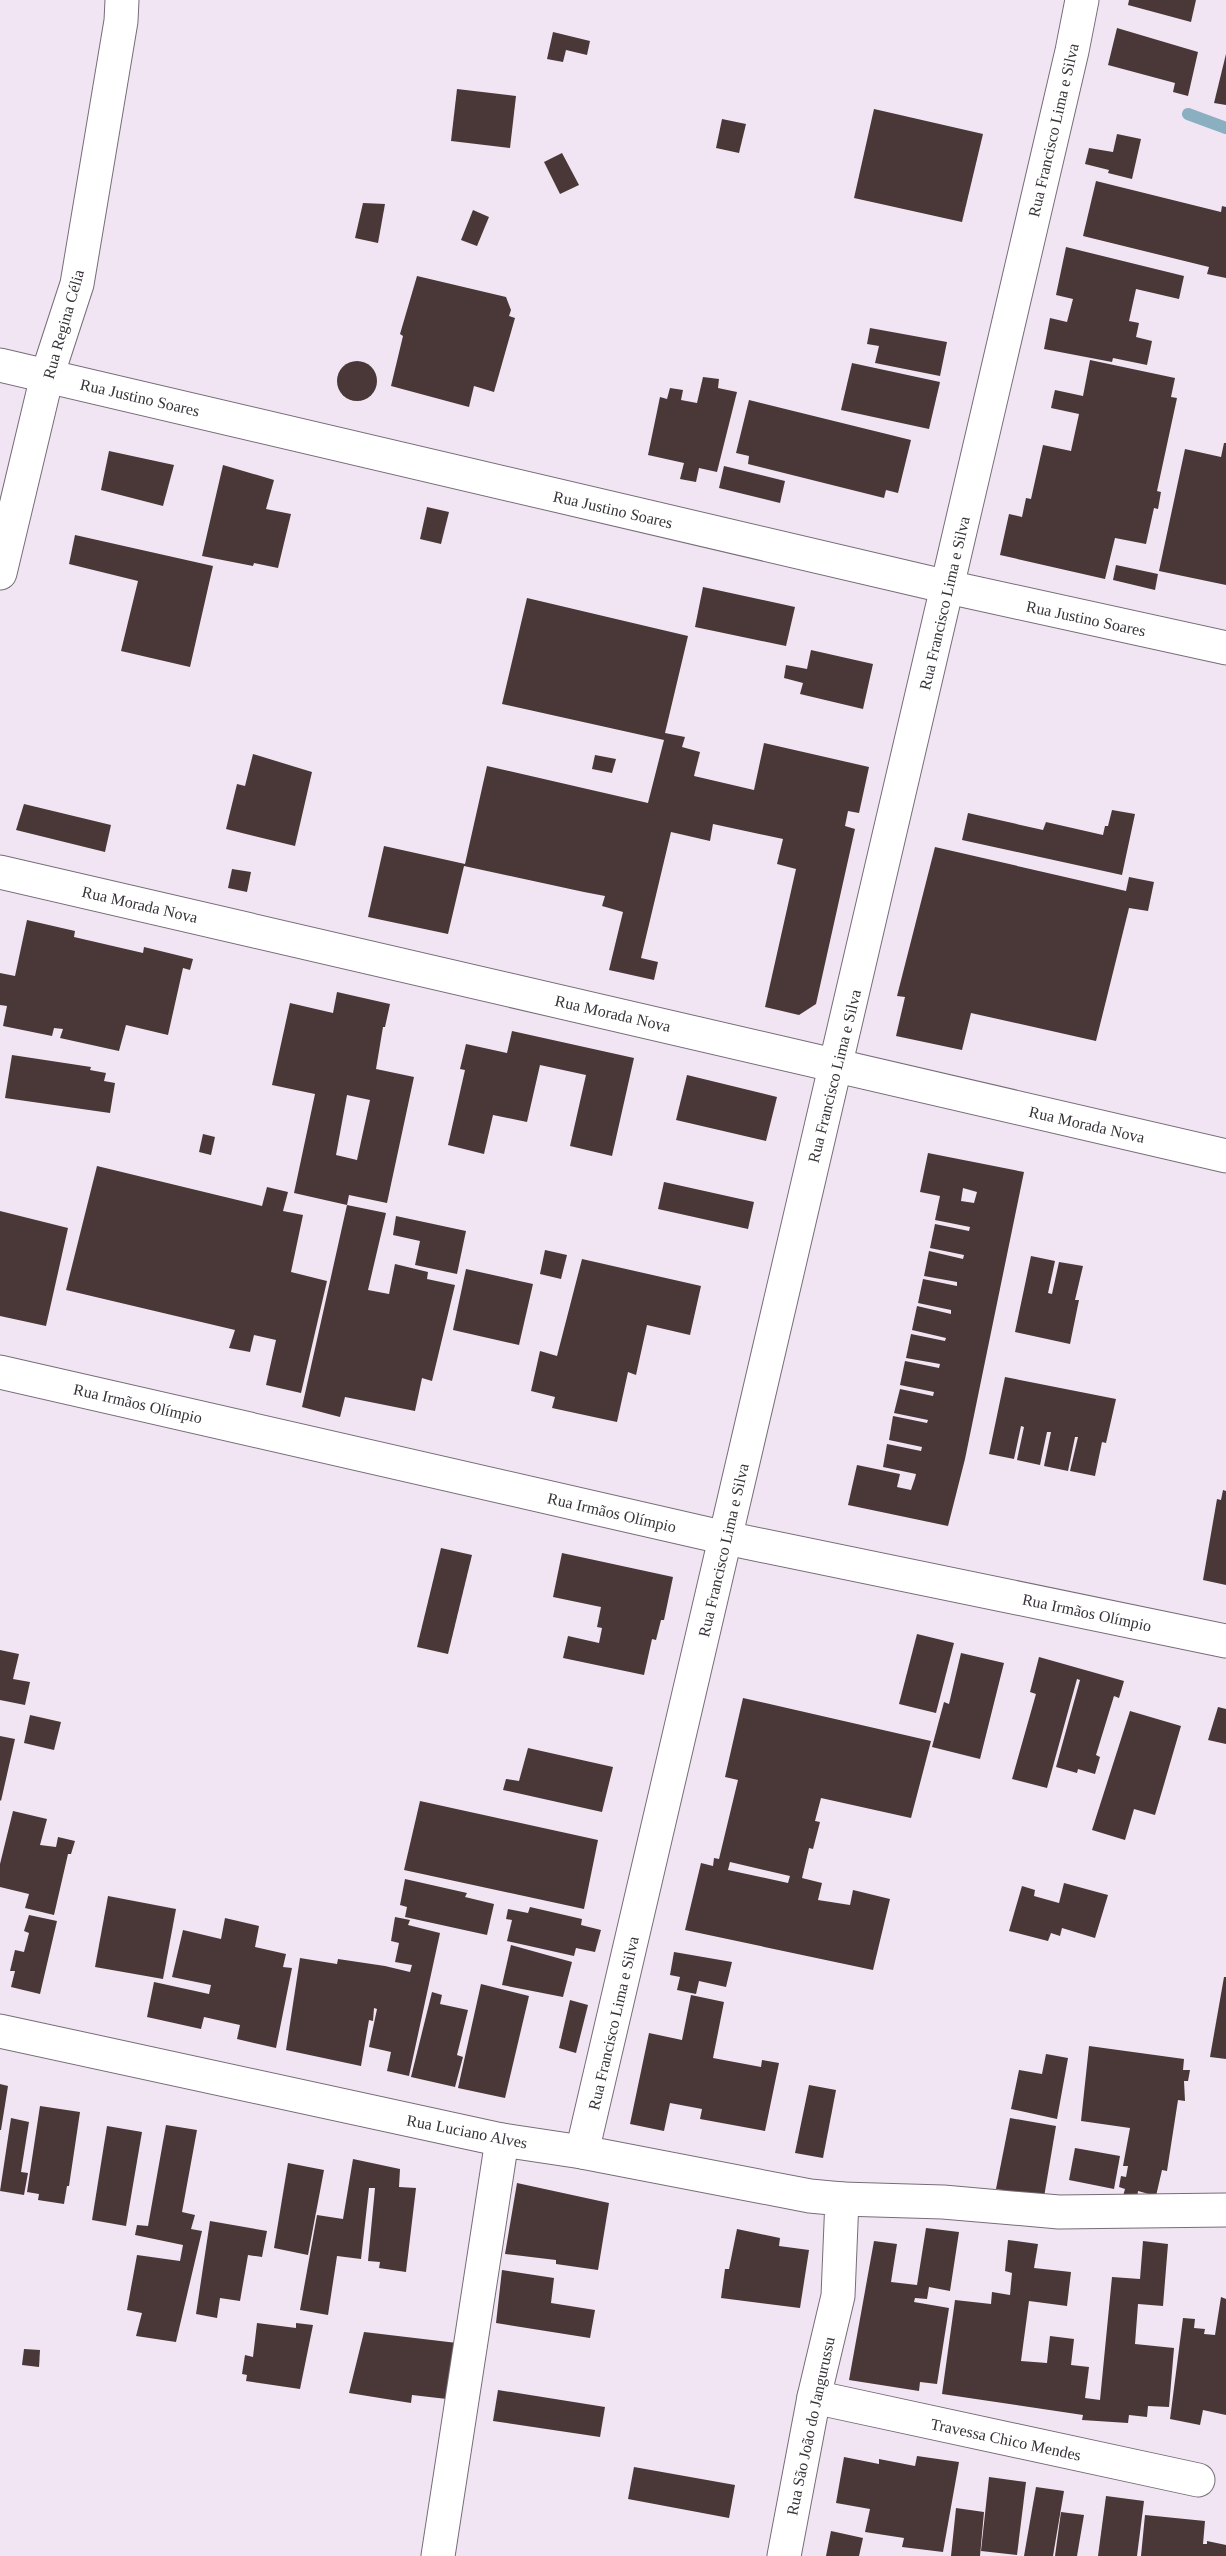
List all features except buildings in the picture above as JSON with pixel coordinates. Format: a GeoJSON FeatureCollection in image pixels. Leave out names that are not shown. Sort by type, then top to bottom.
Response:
{"type":"FeatureCollection","features":[{"type":"Feature","properties":{"kind":"street","name":"Rua Regina Célia"},"geometry":{"type":"LineString","coordinates":[[0,573],[47,376],[77,284],[121,21],[122,0]]}},
{"type":"Feature","properties":{"kind":"street","name":"Rua Francisco Lima e Silva"},"geometry":{"type":"LineString","coordinates":[[582,2152],[948,588],[1082,0]]}},
{"type":"Feature","properties":{"kind":"street","name":"Rua Justino Soares"},"geometry":{"type":"LineString","coordinates":[[0,365],[948,588],[1226,648]]}},
{"type":"Feature","properties":{"kind":"street","name":"Rua Morada Nova"},"geometry":{"type":"LineString","coordinates":[[0,872],[1226,1156]]}},
{"type":"Feature","properties":{"kind":"street","name":"Rua Irmãos Olímpio"},"geometry":{"type":"LineString","coordinates":[[0,1372],[726,1538],[1226,1641]]}},
{"type":"Feature","properties":{"kind":"street","name":"Rua Luciano Alves"},"geometry":{"type":"LineString","coordinates":[[0,2031],[502,2139],[582,2152],[779,2191],[842,2199],[943,2202],[1059,2212],[1226,2210]]}},
{"type":"Feature","properties":{"kind":"street"},"geometry":{"type":"LineString","coordinates":[[438,2556],[502,2139]]}},
{"type":"Feature","properties":{"kind":"street","name":"Rua São João do Jangurussu"},"geometry":{"type":"LineString","coordinates":[[784,2556],[814,2397],[838,2296],[842,2199]]}},
{"type":"Feature","properties":{"kind":"street","name":"Travessa Chico Mendes"},"geometry":{"type":"LineString","coordinates":[[814,2397],[1198,2480]]}},
{"type":"Feature","properties":{"kind":"waterway"},"geometry":{"type":"LineString","coordinates":[[1188,114],[1226,128]]}}]}
